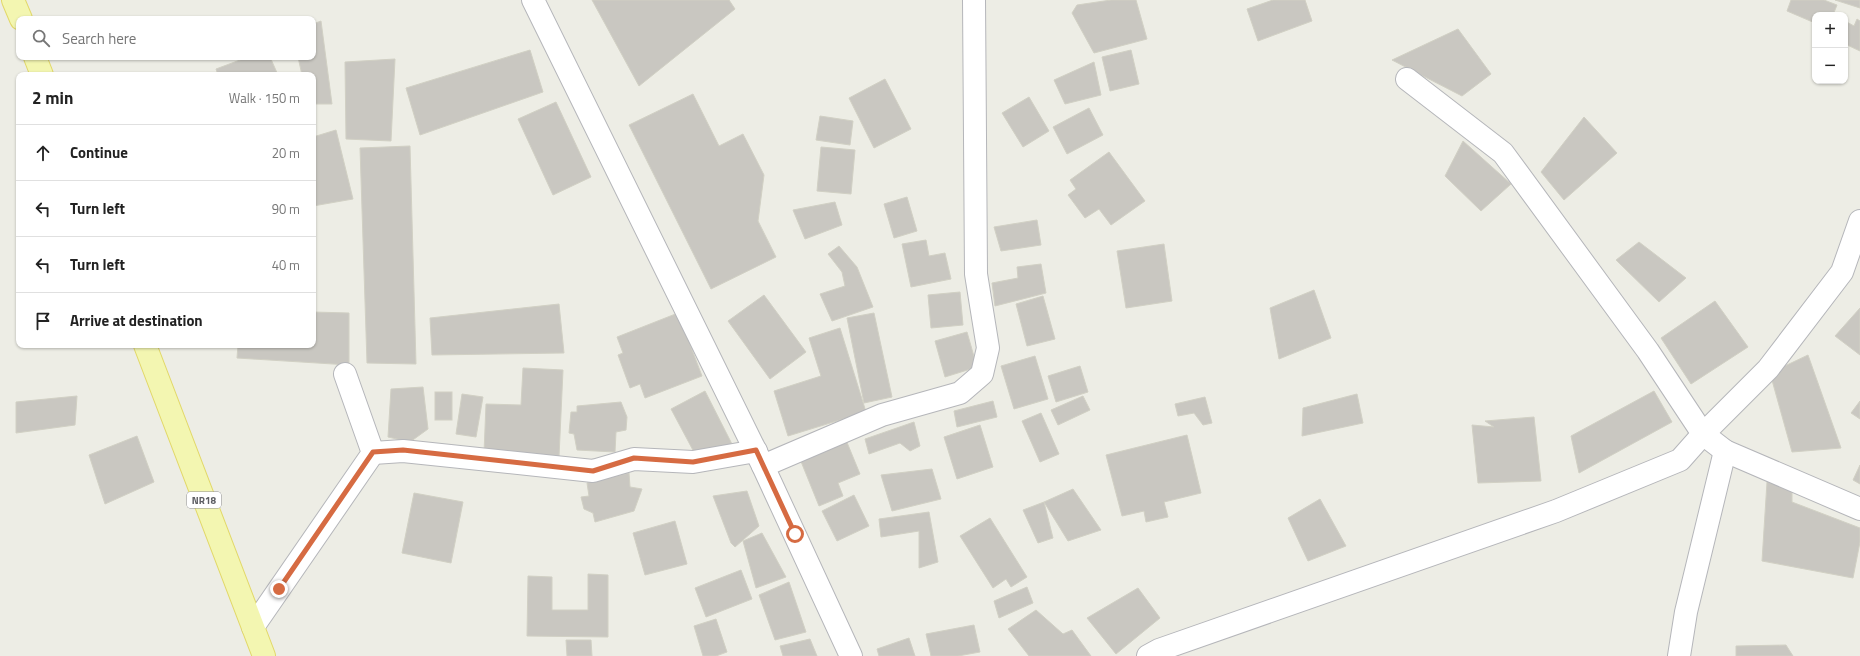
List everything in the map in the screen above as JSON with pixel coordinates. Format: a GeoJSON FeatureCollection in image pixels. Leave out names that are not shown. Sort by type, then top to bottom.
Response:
{"type":"FeatureCollection","features":[{"type":"Feature","properties":{"kind":"main road"},"geometry":{"type":"LineString","coordinates":[[13,0],[20,16]]}},
{"type":"Feature","properties":{"kind":"main road"},"geometry":{"type":"LineString","coordinates":[[36,60],[41,72]]}},
{"type":"Feature","properties":{"kind":"main road","name":"NR18"},"geometry":{"type":"LineString","coordinates":[[146,348],[264,656]]}},
{"type":"Feature","properties":{"kind":"street"},"geometry":{"type":"LineString","coordinates":[[533,0],[759,458],[851,656]]}},
{"type":"Feature","properties":{"kind":"street"},"geometry":{"type":"LineString","coordinates":[[373,452],[403,450],[593,471],[634,458],[693,462],[759,458],[882,415],[960,393],[982,374],[988,348],[976,274],[974,0]]}},
{"type":"Feature","properties":{"kind":"street"},"geometry":{"type":"LineString","coordinates":[[1407,79],[1503,153],[1648,352],[1703,434],[1725,450],[1860,509]]}},
{"type":"Feature","properties":{"kind":"street"},"geometry":{"type":"LineString","coordinates":[[1148,656],[1167,647],[1556,511],[1680,460],[1703,434],[1768,368],[1842,272],[1860,221]]}},
{"type":"Feature","properties":{"kind":"street"},"geometry":{"type":"LineString","coordinates":[[345,374],[373,452]]}},
{"type":"Feature","properties":{"kind":"street"},"geometry":{"type":"LineString","coordinates":[[1679,656],[1686,612],[1725,450]]}},
{"type":"Feature","properties":{"kind":"street"},"geometry":{"type":"LineString","coordinates":[[253,627],[373,452]]}},
{"type":"Feature","properties":{"kind":"building"},"geometry":{"type":"Polygon","coordinates":[[[592,0],[729,0],[735,9],[639,86],[592,0]]]}},
{"type":"Feature","properties":{"kind":"building"},"geometry":{"type":"Polygon","coordinates":[[[1111,0],[1136,0],[1147,39],[1094,53],[1072,13],[1077,5],[1111,0]]]}},
{"type":"Feature","properties":{"kind":"building"},"geometry":{"type":"Polygon","coordinates":[[[1273,0],[1305,0],[1312,21],[1258,41],[1247,9],[1273,0]]]}},
{"type":"Feature","properties":{"kind":"building"},"geometry":{"type":"Polygon","coordinates":[[[1791,0],[1824,0],[1837,5],[1834,12],[1812,12],[1812,22],[1787,11],[1791,0]]]}},
{"type":"Feature","properties":{"kind":"building"},"geometry":{"type":"Polygon","coordinates":[[[1835,0],[1860,0],[1860,8],[1835,0]]]}},
{"type":"Feature","properties":{"kind":"building"},"geometry":{"type":"Polygon","coordinates":[[[1857,19],[1860,21],[1860,51],[1848,45],[1848,23],[1854,26],[1857,19]]]}},
{"type":"Feature","properties":{"kind":"building"},"geometry":{"type":"Polygon","coordinates":[[[321,21],[332,104],[316,104],[316,72],[301,72],[299,60],[316,60],[316,23],[321,21]]]}},
{"type":"Feature","properties":{"kind":"building"},"geometry":{"type":"Polygon","coordinates":[[[1458,29],[1491,74],[1462,96],[1392,60],[1458,29]]]}},
{"type":"Feature","properties":{"kind":"building"},"geometry":{"type":"Polygon","coordinates":[[[530,50],[543,92],[420,135],[406,88],[530,50]]]}},
{"type":"Feature","properties":{"kind":"building"},"geometry":{"type":"Polygon","coordinates":[[[1131,50],[1139,84],[1110,91],[1102,57],[1131,50]]]}},
{"type":"Feature","properties":{"kind":"building"},"geometry":{"type":"Polygon","coordinates":[[[395,59],[391,141],[346,139],[345,62],[395,59]]]}},
{"type":"Feature","properties":{"kind":"building"},"geometry":{"type":"Polygon","coordinates":[[[240,60],[271,60],[277,72],[217,72],[216,69],[240,60]]]}},
{"type":"Feature","properties":{"kind":"building"},"geometry":{"type":"Polygon","coordinates":[[[1094,62],[1101,95],[1065,104],[1054,80],[1094,62]]]}},
{"type":"Feature","properties":{"kind":"building"},"geometry":{"type":"Polygon","coordinates":[[[885,79],[911,129],[874,148],[849,98],[885,79]]]}},
{"type":"Feature","properties":{"kind":"building"},"geometry":{"type":"Polygon","coordinates":[[[693,94],[719,146],[743,134],[764,175],[758,221],[776,257],[711,289],[629,125],[693,94]]]}},
{"type":"Feature","properties":{"kind":"building"},"geometry":{"type":"Polygon","coordinates":[[[1029,97],[1049,131],[1023,147],[1002,113],[1029,97]]]}},
{"type":"Feature","properties":{"kind":"building"},"geometry":{"type":"Polygon","coordinates":[[[556,102],[591,177],[553,195],[518,119],[556,102]]]}},
{"type":"Feature","properties":{"kind":"building"},"geometry":{"type":"Polygon","coordinates":[[[1089,108],[1103,135],[1067,154],[1053,127],[1089,108]]]}},
{"type":"Feature","properties":{"kind":"building"},"geometry":{"type":"Polygon","coordinates":[[[820,116],[853,121],[850,145],[816,140],[820,116]]]}},
{"type":"Feature","properties":{"kind":"building"},"geometry":{"type":"Polygon","coordinates":[[[1584,117],[1617,153],[1564,200],[1541,172],[1584,117]]]}},
{"type":"Feature","properties":{"kind":"building"},"geometry":{"type":"Polygon","coordinates":[[[336,130],[353,199],[316,205],[316,136],[336,130]]]}},
{"type":"Feature","properties":{"kind":"building"},"geometry":{"type":"Polygon","coordinates":[[[1463,141],[1511,184],[1481,211],[1445,176],[1463,141]]]}},
{"type":"Feature","properties":{"kind":"building"},"geometry":{"type":"Polygon","coordinates":[[[410,146],[416,364],[367,363],[360,148],[410,146]]]}},
{"type":"Feature","properties":{"kind":"building"},"geometry":{"type":"Polygon","coordinates":[[[821,147],[855,150],[851,194],[817,191],[821,147]]]}},
{"type":"Feature","properties":{"kind":"building"},"geometry":{"type":"Polygon","coordinates":[[[1109,152],[1145,201],[1111,225],[1099,209],[1085,218],[1068,195],[1076,189],[1070,180],[1109,152]]]}},
{"type":"Feature","properties":{"kind":"building"},"geometry":{"type":"Polygon","coordinates":[[[907,197],[917,231],[894,238],[884,204],[907,197]]]}},
{"type":"Feature","properties":{"kind":"building"},"geometry":{"type":"Polygon","coordinates":[[[835,202],[842,225],[805,239],[793,210],[835,202]]]}},
{"type":"Feature","properties":{"kind":"building"},"geometry":{"type":"Polygon","coordinates":[[[1037,220],[1041,245],[1001,251],[994,227],[1037,220]]]}},
{"type":"Feature","properties":{"kind":"building"},"geometry":{"type":"Polygon","coordinates":[[[926,240],[929,256],[945,253],[951,279],[911,287],[902,244],[926,240]]]}},
{"type":"Feature","properties":{"kind":"building"},"geometry":{"type":"Polygon","coordinates":[[[1639,242],[1686,278],[1659,302],[1616,260],[1639,242]]]}},
{"type":"Feature","properties":{"kind":"building"},"geometry":{"type":"Polygon","coordinates":[[[1164,244],[1172,301],[1126,308],[1117,251],[1164,244]]]}},
{"type":"Feature","properties":{"kind":"building"},"geometry":{"type":"Polygon","coordinates":[[[839,246],[857,267],[873,307],[832,321],[820,294],[845,286],[842,272],[828,254],[839,246]]]}},
{"type":"Feature","properties":{"kind":"building"},"geometry":{"type":"Polygon","coordinates":[[[1041,264],[1046,293],[995,306],[992,283],[1018,278],[1017,267],[1041,264]]]}},
{"type":"Feature","properties":{"kind":"building"},"geometry":{"type":"Polygon","coordinates":[[[1314,290],[1331,338],[1279,359],[1270,308],[1314,290]]]}},
{"type":"Feature","properties":{"kind":"building"},"geometry":{"type":"Polygon","coordinates":[[[960,292],[963,325],[931,328],[928,295],[960,292]]]}},
{"type":"Feature","properties":{"kind":"building"},"geometry":{"type":"Polygon","coordinates":[[[764,295],[806,352],[770,379],[728,321],[764,295]]]}},
{"type":"Feature","properties":{"kind":"building"},"geometry":{"type":"Polygon","coordinates":[[[1043,296],[1055,339],[1027,346],[1016,304],[1043,296]]]}},
{"type":"Feature","properties":{"kind":"building"},"geometry":{"type":"Polygon","coordinates":[[[1715,301],[1748,347],[1691,384],[1661,338],[1715,301]]]}},
{"type":"Feature","properties":{"kind":"building"},"geometry":{"type":"Polygon","coordinates":[[[559,304],[564,353],[432,355],[430,318],[559,304]]]}},
{"type":"Feature","properties":{"kind":"building"},"geometry":{"type":"Polygon","coordinates":[[[1860,308],[1860,355],[1835,336],[1860,308]]]}},
{"type":"Feature","properties":{"kind":"building"},"geometry":{"type":"Polygon","coordinates":[[[316,312],[349,313],[349,365],[237,358],[238,348],[316,348],[316,312]]]}},
{"type":"Feature","properties":{"kind":"building"},"geometry":{"type":"Polygon","coordinates":[[[678,313],[702,376],[645,398],[640,384],[630,388],[618,355],[623,353],[617,337],[678,313]]]}},
{"type":"Feature","properties":{"kind":"building"},"geometry":{"type":"Polygon","coordinates":[[[874,313],[892,397],[864,403],[847,318],[874,313]]]}},
{"type":"Feature","properties":{"kind":"building"},"geometry":{"type":"Polygon","coordinates":[[[840,328],[866,412],[788,436],[774,391],[821,376],[809,338],[840,328]]]}},
{"type":"Feature","properties":{"kind":"building"},"geometry":{"type":"Polygon","coordinates":[[[967,332],[977,367],[945,377],[935,341],[967,332]]]}},
{"type":"Feature","properties":{"kind":"building"},"geometry":{"type":"Polygon","coordinates":[[[1808,355],[1841,448],[1792,452],[1770,373],[1808,355]]]}},
{"type":"Feature","properties":{"kind":"building"},"geometry":{"type":"Polygon","coordinates":[[[1035,356],[1048,399],[1014,409],[1001,366],[1035,356]]]}},
{"type":"Feature","properties":{"kind":"building"},"geometry":{"type":"Polygon","coordinates":[[[1080,366],[1088,392],[1056,402],[1048,376],[1080,366]]]}},
{"type":"Feature","properties":{"kind":"building"},"geometry":{"type":"Polygon","coordinates":[[[523,368],[563,370],[559,457],[484,453],[486,404],[521,405],[523,368]]]}},
{"type":"Feature","properties":{"kind":"building"},"geometry":{"type":"Polygon","coordinates":[[[423,387],[428,429],[410,442],[388,437],[391,389],[423,387]]]}},
{"type":"Feature","properties":{"kind":"building"},"geometry":{"type":"Polygon","coordinates":[[[705,391],[735,450],[695,454],[671,409],[705,391]]]}},
{"type":"Feature","properties":{"kind":"building"},"geometry":{"type":"Polygon","coordinates":[[[1654,391],[1672,422],[1579,473],[1571,436],[1654,391]]]}},
{"type":"Feature","properties":{"kind":"building"},"geometry":{"type":"Polygon","coordinates":[[[435,392],[452,392],[452,420],[435,420],[435,392]]]}},
{"type":"Feature","properties":{"kind":"building"},"geometry":{"type":"Polygon","coordinates":[[[462,394],[483,397],[476,437],[456,434],[462,394]]]}},
{"type":"Feature","properties":{"kind":"building"},"geometry":{"type":"Polygon","coordinates":[[[1357,394],[1363,423],[1302,436],[1303,408],[1357,394]]]}},
{"type":"Feature","properties":{"kind":"building"},"geometry":{"type":"Polygon","coordinates":[[[77,396],[75,425],[16,433],[16,402],[77,396]]]}},
{"type":"Feature","properties":{"kind":"building"},"geometry":{"type":"Polygon","coordinates":[[[1083,396],[1090,410],[1058,425],[1051,410],[1083,396]]]}},
{"type":"Feature","properties":{"kind":"building"},"geometry":{"type":"Polygon","coordinates":[[[1205,397],[1212,423],[1203,425],[1194,413],[1178,416],[1175,404],[1205,397]]]}},
{"type":"Feature","properties":{"kind":"building"},"geometry":{"type":"Polygon","coordinates":[[[993,401],[997,417],[957,427],[954,411],[993,401]]]}},
{"type":"Feature","properties":{"kind":"building"},"geometry":{"type":"Polygon","coordinates":[[[1860,401],[1860,419],[1851,413],[1860,401]]]}},
{"type":"Feature","properties":{"kind":"building"},"geometry":{"type":"Polygon","coordinates":[[[621,402],[627,417],[626,430],[616,432],[615,452],[577,450],[574,434],[569,433],[571,412],[577,412],[577,406],[621,402]]]}},
{"type":"Feature","properties":{"kind":"building"},"geometry":{"type":"Polygon","coordinates":[[[1041,413],[1059,454],[1040,462],[1022,421],[1041,413]]]}},
{"type":"Feature","properties":{"kind":"building"},"geometry":{"type":"Polygon","coordinates":[[[1534,417],[1541,481],[1478,483],[1472,425],[1494,427],[1485,421],[1534,417]]]}},
{"type":"Feature","properties":{"kind":"building"},"geometry":{"type":"Polygon","coordinates":[[[914,422],[920,446],[910,451],[900,443],[869,454],[865,439],[914,422]]]}},
{"type":"Feature","properties":{"kind":"building"},"geometry":{"type":"Polygon","coordinates":[[[980,425],[993,467],[957,479],[944,437],[980,425]]]}},
{"type":"Feature","properties":{"kind":"building"},"geometry":{"type":"Polygon","coordinates":[[[1187,435],[1201,493],[1164,502],[1168,517],[1146,522],[1144,511],[1122,516],[1106,455],[1187,435]]]}},
{"type":"Feature","properties":{"kind":"building"},"geometry":{"type":"Polygon","coordinates":[[[137,436],[154,482],[105,504],[89,455],[137,436]]]}},
{"type":"Feature","properties":{"kind":"building"},"geometry":{"type":"Polygon","coordinates":[[[846,440],[860,474],[838,483],[843,496],[819,506],[800,459],[846,440]]]}},
{"type":"Feature","properties":{"kind":"building"},"geometry":{"type":"Polygon","coordinates":[[[1860,465],[1860,484],[1853,480],[1860,465]]]}},
{"type":"Feature","properties":{"kind":"building"},"geometry":{"type":"Polygon","coordinates":[[[932,469],[941,499],[892,511],[881,475],[932,469]]]}},
{"type":"Feature","properties":{"kind":"building"},"geometry":{"type":"Polygon","coordinates":[[[629,473],[630,487],[642,489],[634,511],[595,522],[593,513],[584,509],[581,497],[589,496],[587,483],[629,473]]]}},
{"type":"Feature","properties":{"kind":"building"},"geometry":{"type":"Polygon","coordinates":[[[1767,482],[1792,490],[1792,502],[1860,528],[1860,542],[1853,578],[1762,561],[1767,482]]]}},
{"type":"Feature","properties":{"kind":"building"},"geometry":{"type":"Polygon","coordinates":[[[1073,489],[1101,530],[1068,541],[1044,502],[1073,489]]]}},
{"type":"Feature","properties":{"kind":"building"},"geometry":{"type":"Polygon","coordinates":[[[747,491],[759,526],[735,547],[731,543],[713,496],[747,491]]]}},
{"type":"Feature","properties":{"kind":"building"},"geometry":{"type":"Polygon","coordinates":[[[414,493],[463,502],[451,563],[402,553],[414,493]]]}},
{"type":"Feature","properties":{"kind":"building"},"geometry":{"type":"Polygon","coordinates":[[[854,495],[869,526],[837,541],[822,511],[854,495]]]}},
{"type":"Feature","properties":{"kind":"building"},"geometry":{"type":"Polygon","coordinates":[[[1320,499],[1346,546],[1308,561],[1288,518],[1320,499]]]}},
{"type":"Feature","properties":{"kind":"building"},"geometry":{"type":"Polygon","coordinates":[[[1044,502],[1053,538],[1038,543],[1023,510],[1044,502]]]}},
{"type":"Feature","properties":{"kind":"building"},"geometry":{"type":"Polygon","coordinates":[[[929,512],[938,562],[919,568],[919,531],[881,537],[879,519],[929,512]]]}},
{"type":"Feature","properties":{"kind":"building"},"geometry":{"type":"Polygon","coordinates":[[[990,518],[1027,577],[1011,587],[1006,579],[993,588],[960,536],[990,518]]]}},
{"type":"Feature","properties":{"kind":"building"},"geometry":{"type":"Polygon","coordinates":[[[675,521],[687,564],[645,575],[633,533],[675,521]]]}},
{"type":"Feature","properties":{"kind":"building"},"geometry":{"type":"Polygon","coordinates":[[[762,533],[786,577],[756,588],[743,541],[762,533]]]}},
{"type":"Feature","properties":{"kind":"building"},"geometry":{"type":"Polygon","coordinates":[[[741,570],[752,599],[706,617],[695,588],[741,570]]]}},
{"type":"Feature","properties":{"kind":"building"},"geometry":{"type":"Polygon","coordinates":[[[588,574],[608,575],[608,637],[527,636],[528,576],[552,577],[552,610],[588,610],[588,574]]]}},
{"type":"Feature","properties":{"kind":"building"},"geometry":{"type":"Polygon","coordinates":[[[789,582],[806,632],[775,640],[759,595],[789,582]]]}},
{"type":"Feature","properties":{"kind":"building"},"geometry":{"type":"Polygon","coordinates":[[[1027,587],[1033,603],[999,618],[994,601],[1027,587]]]}},
{"type":"Feature","properties":{"kind":"building"},"geometry":{"type":"Polygon","coordinates":[[[1138,588],[1160,618],[1116,654],[1087,618],[1138,588]]]}},
{"type":"Feature","properties":{"kind":"building"},"geometry":{"type":"Polygon","coordinates":[[[1036,610],[1063,634],[1072,630],[1091,656],[1029,656],[1008,629],[1036,610]]]}},
{"type":"Feature","properties":{"kind":"building"},"geometry":{"type":"Polygon","coordinates":[[[716,619],[727,652],[716,656],[703,656],[694,626],[716,619]]]}},
{"type":"Feature","properties":{"kind":"building"},"geometry":{"type":"Polygon","coordinates":[[[974,625],[980,652],[958,656],[931,656],[926,634],[974,625]]]}},
{"type":"Feature","properties":{"kind":"building"},"geometry":{"type":"Polygon","coordinates":[[[909,638],[915,656],[879,656],[877,649],[909,638]]]}},
{"type":"Feature","properties":{"kind":"building"},"geometry":{"type":"Polygon","coordinates":[[[810,639],[817,656],[783,656],[780,646],[810,639]]]}},
{"type":"Feature","properties":{"kind":"building"},"geometry":{"type":"Polygon","coordinates":[[[566,640],[591,640],[592,656],[567,656],[566,640]]]}},
{"type":"Feature","properties":{"kind":"building"},"geometry":{"type":"Polygon","coordinates":[[[1786,645],[1793,656],[1736,656],[1736,646],[1786,645]]]}},
{"type":"Feature","properties":{"kind":"route"},"geometry":{"type":"LineString","coordinates":[[279,589],[324,527],[373,452],[403,450],[593,471],[634,458],[693,462],[756,450],[795,534]]}}]}
